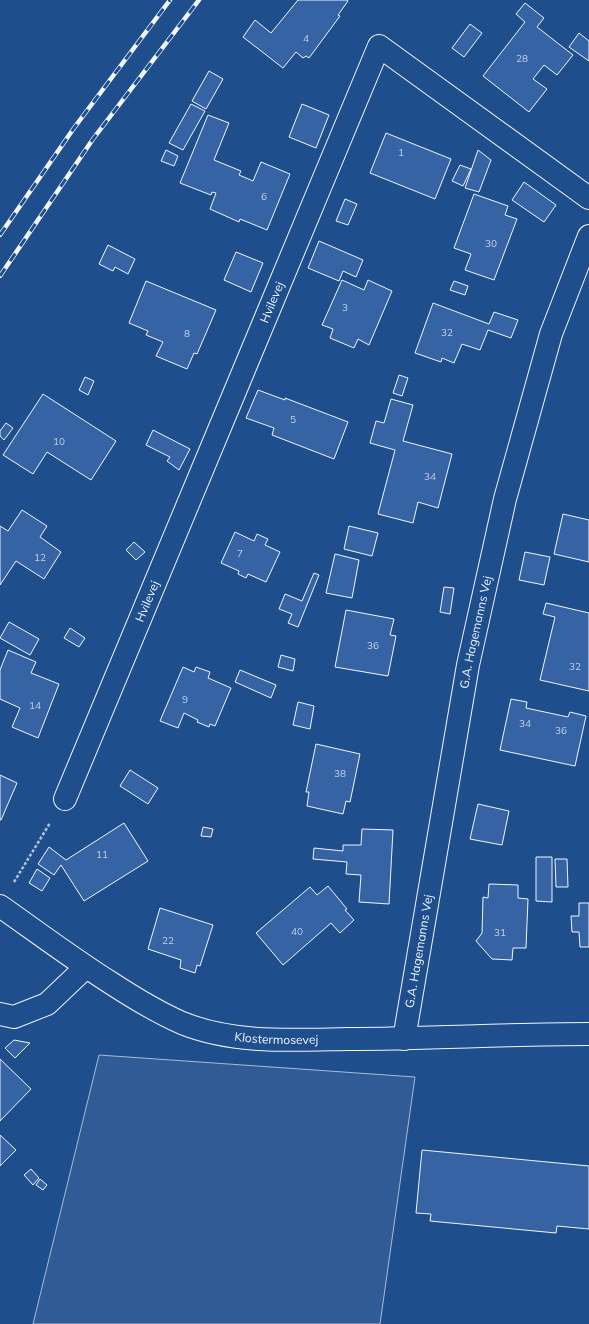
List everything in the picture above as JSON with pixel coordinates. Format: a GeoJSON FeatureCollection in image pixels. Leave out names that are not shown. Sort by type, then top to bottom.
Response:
{"type":"FeatureCollection","features":[{"type":"Feature","properties":{"kind":"street","name":"Hvilevej"},"geometry":{"type":"LineString","coordinates":[[65,799],[379,46],[589,198]]}},
{"type":"Feature","properties":{"kind":"street","name":"G.A. Hagemanns Vej"},"geometry":{"type":"LineString","coordinates":[[404,1039],[468,666],[505,499],[551,334],[589,236]]}},
{"type":"Feature","properties":{"kind":"street","name":"Klostermosevej"},"geometry":{"type":"LineString","coordinates":[[0,906],[86,967],[133,998],[183,1023],[207,1031],[232,1036],[268,1039],[404,1039],[589,1034]]}},
{"type":"Feature","properties":{"kind":"street"},"geometry":{"type":"LineString","coordinates":[[0,1014],[14,1017],[47,1004],[86,967]]}},
{"type":"Feature","properties":{"kind":"path"},"geometry":{"type":"LineString","coordinates":[[12,884],[65,799]]}},
{"type":"Feature","properties":{"kind":"shaded area"},"geometry":{"type":"Polygon","coordinates":[[[99,1055],[415,1077],[380,1324],[33,1324],[99,1055]]]}},
{"type":"Feature","properties":{"kind":"building"},"geometry":{"type":"Polygon","coordinates":[[[298,0],[348,1],[338,15],[340,16],[309,58],[306,56],[303,58],[296,52],[283,68],[243,37],[255,20],[271,33],[298,0]]]}},
{"type":"Feature","properties":{"kind":"building"},"geometry":{"type":"Polygon","coordinates":[[[525,3],[544,18],[537,27],[573,55],[557,75],[544,65],[533,79],[547,89],[529,112],[483,76],[525,22],[516,14],[525,3]]]}},
{"type":"Feature","properties":{"kind":"building"},"geometry":{"type":"Polygon","coordinates":[[[470,24],[482,33],[464,57],[452,48],[470,24]]]}},
{"type":"Feature","properties":{"kind":"building"},"geometry":{"type":"Polygon","coordinates":[[[579,33],[589,41],[589,61],[569,47],[579,33]]]}},
{"type":"Feature","properties":{"kind":"building"},"geometry":{"type":"Polygon","coordinates":[[[209,71],[223,79],[206,109],[192,101],[209,71]]]}},
{"type":"Feature","properties":{"kind":"building"},"geometry":{"type":"Polygon","coordinates":[[[191,104],[205,111],[183,150],[169,143],[191,104]]]}},
{"type":"Feature","properties":{"kind":"building"},"geometry":{"type":"Polygon","coordinates":[[[302,104],[329,115],[316,148],[289,137],[302,104]]]}},
{"type":"Feature","properties":{"kind":"building"},"geometry":{"type":"Polygon","coordinates":[[[208,115],[229,123],[214,160],[241,171],[239,175],[253,181],[261,162],[290,174],[267,230],[240,219],[239,222],[210,209],[216,193],[212,192],[211,195],[180,183],[208,115]]]}},
{"type":"Feature","properties":{"kind":"building"},"geometry":{"type":"Polygon","coordinates":[[[386,133],[451,159],[435,199],[370,173],[386,133]]]}},
{"type":"Feature","properties":{"kind":"building"},"geometry":{"type":"Polygon","coordinates":[[[166,150],[178,156],[174,166],[161,161],[166,150]]]}},
{"type":"Feature","properties":{"kind":"building"},"geometry":{"type":"Polygon","coordinates":[[[478,150],[491,160],[479,192],[465,188],[478,150]]]}},
{"type":"Feature","properties":{"kind":"building"},"geometry":{"type":"Polygon","coordinates":[[[460,165],[471,169],[463,186],[452,181],[460,165]]]}},
{"type":"Feature","properties":{"kind":"building"},"geometry":{"type":"Polygon","coordinates":[[[524,182],[556,205],[544,222],[512,200],[524,182]]]}},
{"type":"Feature","properties":{"kind":"building"},"geometry":{"type":"Polygon","coordinates":[[[474,194],[508,206],[505,215],[517,219],[494,280],[465,270],[471,254],[454,248],[474,194]]]}},
{"type":"Feature","properties":{"kind":"building"},"geometry":{"type":"Polygon","coordinates":[[[345,199],[357,204],[348,225],[336,221],[345,199]]]}},
{"type":"Feature","properties":{"kind":"building"},"geometry":{"type":"Polygon","coordinates":[[[319,241],[363,260],[356,277],[343,271],[339,281],[308,268],[319,241]]]}},
{"type":"Feature","properties":{"kind":"building"},"geometry":{"type":"Polygon","coordinates":[[[108,245],[135,259],[128,274],[115,267],[113,271],[99,264],[108,245]]]}},
{"type":"Feature","properties":{"kind":"building"},"geometry":{"type":"Polygon","coordinates":[[[236,252],[263,263],[251,292],[224,280],[236,252]]]}},
{"type":"Feature","properties":{"kind":"building"},"geometry":{"type":"Polygon","coordinates":[[[342,280],[364,290],[368,280],[392,291],[369,345],[358,339],[354,348],[330,338],[333,329],[322,325],[342,280]]]}},
{"type":"Feature","properties":{"kind":"building"},"geometry":{"type":"Polygon","coordinates":[[[146,281],[216,310],[197,354],[194,353],[187,369],[156,356],[163,342],[146,335],[148,331],[129,323],[146,281]]]}},
{"type":"Feature","properties":{"kind":"building"},"geometry":{"type":"Polygon","coordinates":[[[454,281],[468,286],[465,295],[450,290],[454,281]]]}},
{"type":"Feature","properties":{"kind":"building"},"geometry":{"type":"Polygon","coordinates":[[[433,303],[489,324],[494,312],[518,320],[511,338],[488,330],[480,350],[462,344],[454,363],[442,358],[441,362],[415,353],[433,303]]]}},
{"type":"Feature","properties":{"kind":"building"},"geometry":{"type":"Polygon","coordinates":[[[399,375],[408,378],[402,396],[393,393],[399,375]]]}},
{"type":"Feature","properties":{"kind":"building"},"geometry":{"type":"Polygon","coordinates":[[[85,377],[94,381],[88,395],[79,390],[85,377]]]}},
{"type":"Feature","properties":{"kind":"building"},"geometry":{"type":"Polygon","coordinates":[[[258,390],[285,400],[285,398],[348,422],[334,459],[272,435],[274,428],[246,418],[258,390]]]}},
{"type":"Feature","properties":{"kind":"building"},"geometry":{"type":"Polygon","coordinates":[[[43,394],[116,441],[91,480],[47,452],[33,474],[3,455],[43,394]]]}},
{"type":"Feature","properties":{"kind":"building"},"geometry":{"type":"Polygon","coordinates":[[[391,399],[413,405],[403,441],[452,454],[438,508],[418,502],[413,523],[378,514],[395,450],[370,443],[376,421],[384,423],[391,399]]]}},
{"type":"Feature","properties":{"kind":"building"},"geometry":{"type":"Polygon","coordinates":[[[6,423],[13,428],[4,440],[0,436],[0,431],[6,423]]]}},
{"type":"Feature","properties":{"kind":"building"},"geometry":{"type":"Polygon","coordinates":[[[153,430],[190,449],[179,470],[167,461],[170,457],[146,445],[153,430]]]}},
{"type":"Feature","properties":{"kind":"building"},"geometry":{"type":"Polygon","coordinates":[[[22,510],[47,526],[40,537],[61,552],[44,579],[16,561],[0,585],[0,526],[8,531],[22,510]]]}},
{"type":"Feature","properties":{"kind":"building"},"geometry":{"type":"Polygon","coordinates":[[[563,514],[589,520],[589,562],[554,554],[563,514]]]}},
{"type":"Feature","properties":{"kind":"building"},"geometry":{"type":"Polygon","coordinates":[[[349,526],[378,533],[372,556],[344,549],[349,526]]]}},
{"type":"Feature","properties":{"kind":"building"},"geometry":{"type":"Polygon","coordinates":[[[235,532],[254,541],[257,534],[268,539],[265,545],[280,552],[266,582],[248,574],[246,578],[238,574],[239,571],[221,563],[235,532]]]}},
{"type":"Feature","properties":{"kind":"building"},"geometry":{"type":"Polygon","coordinates":[[[134,542],[145,552],[136,560],[126,550],[134,542]]]}},
{"type":"Feature","properties":{"kind":"building"},"geometry":{"type":"Polygon","coordinates":[[[525,552],[550,557],[544,585],[519,580],[525,552]]]}},
{"type":"Feature","properties":{"kind":"building"},"geometry":{"type":"Polygon","coordinates":[[[335,554],[359,560],[352,598],[326,593],[335,554]]]}},
{"type":"Feature","properties":{"kind":"building"},"geometry":{"type":"Polygon","coordinates":[[[314,573],[319,575],[298,627],[288,623],[292,614],[279,609],[285,594],[302,601],[314,573]]]}},
{"type":"Feature","properties":{"kind":"building"},"geometry":{"type":"Polygon","coordinates":[[[444,587],[454,588],[450,614],[440,612],[444,587]]]}},
{"type":"Feature","properties":{"kind":"building"},"geometry":{"type":"Polygon","coordinates":[[[546,603],[589,613],[589,691],[540,680],[555,617],[543,614],[546,603]]]}},
{"type":"Feature","properties":{"kind":"building"},"geometry":{"type":"Polygon","coordinates":[[[346,610],[394,619],[390,635],[396,636],[388,676],[335,667],[346,610]]]}},
{"type":"Feature","properties":{"kind":"building"},"geometry":{"type":"Polygon","coordinates":[[[9,622],[39,639],[30,655],[0,638],[9,622]]]}},
{"type":"Feature","properties":{"kind":"building"},"geometry":{"type":"Polygon","coordinates":[[[70,628],[85,638],[79,647],[64,638],[70,628]]]}},
{"type":"Feature","properties":{"kind":"building"},"geometry":{"type":"Polygon","coordinates":[[[8,650],[36,662],[31,673],[59,684],[38,738],[12,727],[20,708],[0,699],[0,670],[8,650]]]}},
{"type":"Feature","properties":{"kind":"building"},"geometry":{"type":"Polygon","coordinates":[[[281,655],[295,659],[293,671],[278,667],[281,655]]]}},
{"type":"Feature","properties":{"kind":"building"},"geometry":{"type":"Polygon","coordinates":[[[183,667],[194,672],[196,667],[210,672],[208,678],[231,688],[215,726],[210,724],[209,727],[197,722],[198,720],[184,713],[178,728],[160,721],[183,667]]]}},
{"type":"Feature","properties":{"kind":"building"},"geometry":{"type":"Polygon","coordinates":[[[240,670],[276,685],[271,698],[235,682],[240,670]]]}},
{"type":"Feature","properties":{"kind":"building"},"geometry":{"type":"Polygon","coordinates":[[[511,699],[527,702],[526,708],[568,717],[570,712],[586,716],[575,766],[500,750],[511,699]]]}},
{"type":"Feature","properties":{"kind":"building"},"geometry":{"type":"Polygon","coordinates":[[[298,702],[314,706],[310,729],[293,725],[298,702]]]}},
{"type":"Feature","properties":{"kind":"building"},"geometry":{"type":"Polygon","coordinates":[[[316,744],[360,754],[350,802],[346,801],[343,814],[307,806],[309,792],[306,792],[316,744]]]}},
{"type":"Feature","properties":{"kind":"building"},"geometry":{"type":"Polygon","coordinates":[[[130,770],[158,788],[148,804],[120,786],[130,770]]]}},
{"type":"Feature","properties":{"kind":"building"},"geometry":{"type":"Polygon","coordinates":[[[0,775],[17,783],[1,820],[0,820],[0,775]]]}},
{"type":"Feature","properties":{"kind":"building"},"geometry":{"type":"Polygon","coordinates":[[[478,804],[509,811],[502,845],[470,839],[478,804]]]}},
{"type":"Feature","properties":{"kind":"building"},"geometry":{"type":"Polygon","coordinates":[[[124,823],[148,861],[84,901],[61,865],[54,875],[38,864],[49,847],[66,860],[124,823]]]}},
{"type":"Feature","properties":{"kind":"building"},"geometry":{"type":"Polygon","coordinates":[[[203,827],[213,829],[211,837],[201,836],[203,827]]]}},
{"type":"Feature","properties":{"kind":"building"},"geometry":{"type":"Polygon","coordinates":[[[362,829],[393,830],[389,904],[359,902],[361,875],[346,874],[347,862],[313,859],[314,848],[343,851],[343,845],[361,845],[362,829]]]}},
{"type":"Feature","properties":{"kind":"building"},"geometry":{"type":"Polygon","coordinates":[[[536,857],[552,857],[552,902],[536,901],[536,857]]]}},
{"type":"Feature","properties":{"kind":"building"},"geometry":{"type":"Polygon","coordinates":[[[555,859],[567,859],[568,887],[556,887],[555,859]]]}},
{"type":"Feature","properties":{"kind":"building"},"geometry":{"type":"Polygon","coordinates":[[[37,869],[50,878],[42,891],[29,883],[37,869]]]}},
{"type":"Feature","properties":{"kind":"building"},"geometry":{"type":"Polygon","coordinates":[[[489,884],[518,885],[518,898],[528,899],[526,948],[513,948],[512,960],[492,959],[476,941],[482,933],[483,897],[488,898],[489,884]]]}},
{"type":"Feature","properties":{"kind":"building"},"geometry":{"type":"Polygon","coordinates":[[[328,886],[354,920],[340,933],[331,923],[283,965],[256,933],[310,887],[317,895],[328,886]]]}},
{"type":"Feature","properties":{"kind":"building"},"geometry":{"type":"Polygon","coordinates":[[[579,903],[589,903],[589,947],[580,947],[579,932],[572,932],[571,916],[579,916],[579,903]]]}},
{"type":"Feature","properties":{"kind":"building"},"geometry":{"type":"Polygon","coordinates":[[[160,908],[213,925],[200,966],[197,965],[195,973],[180,968],[181,960],[148,949],[160,908]]]}},
{"type":"Feature","properties":{"kind":"building"},"geometry":{"type":"Polygon","coordinates":[[[14,1040],[30,1043],[15,1058],[5,1048],[14,1040]]]}},
{"type":"Feature","properties":{"kind":"building"},"geometry":{"type":"Polygon","coordinates":[[[0,1059],[31,1089],[0,1121],[0,1059]]]}},
{"type":"Feature","properties":{"kind":"building"},"geometry":{"type":"Polygon","coordinates":[[[0,1135],[16,1150],[0,1166],[0,1135]]]}},
{"type":"Feature","properties":{"kind":"building"},"geometry":{"type":"Polygon","coordinates":[[[422,1150],[589,1166],[589,1229],[557,1226],[556,1233],[430,1221],[431,1214],[416,1213],[422,1150]]]}},
{"type":"Feature","properties":{"kind":"building"},"geometry":{"type":"Polygon","coordinates":[[[31,1169],[39,1178],[33,1185],[24,1175],[31,1169]]]}},
{"type":"Feature","properties":{"kind":"building"},"geometry":{"type":"Polygon","coordinates":[[[40,1179],[47,1185],[43,1190],[36,1185],[40,1179]]]}},
{"type":"Feature","properties":{"kind":"railway"},"geometry":{"type":"LineString","coordinates":[[0,235],[74,128],[170,0]]}},
{"type":"Feature","properties":{"kind":"railway"},"geometry":{"type":"LineString","coordinates":[[0,276],[93,139],[199,0]]}}]}
